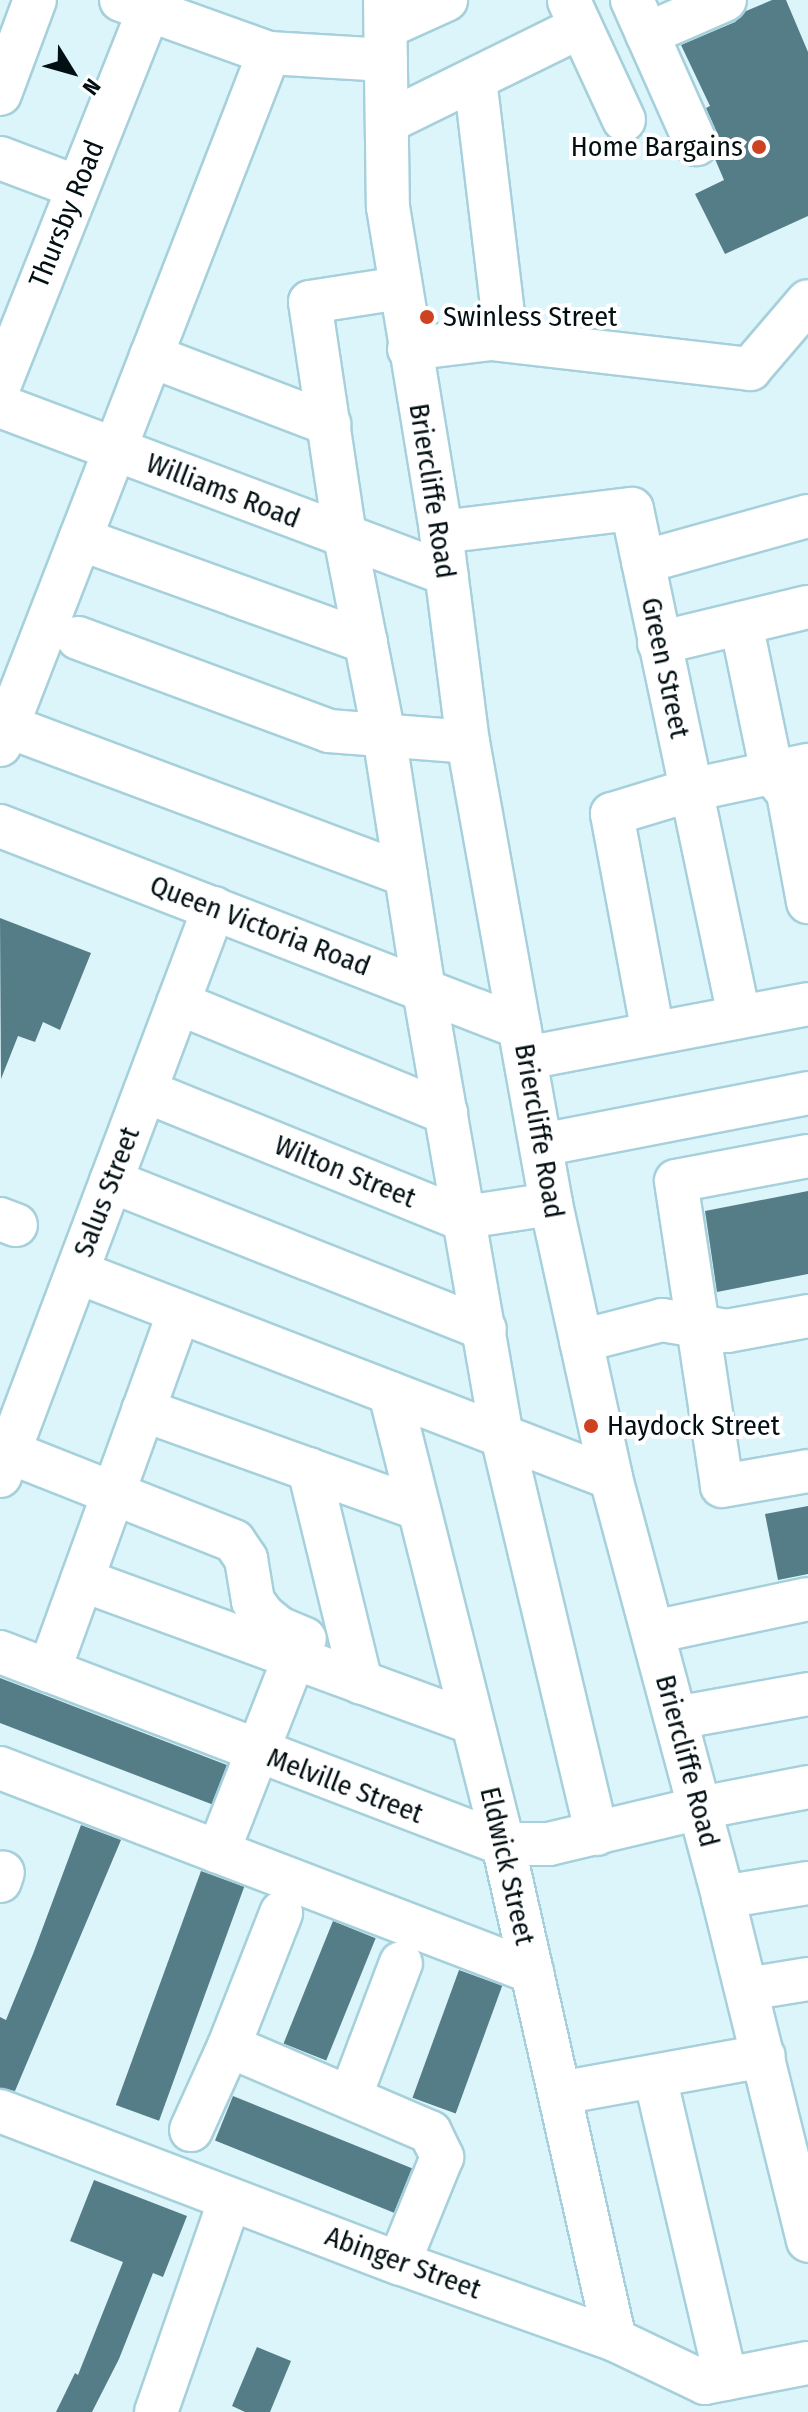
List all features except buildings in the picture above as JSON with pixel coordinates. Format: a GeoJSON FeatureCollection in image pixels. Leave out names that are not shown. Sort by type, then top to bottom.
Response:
{"type":"FeatureCollection","features":[{"type":"Feature","properties":{"kind":"street"},"geometry":{"type":"LineString","coordinates":[[4,72],[35,0]]}},
{"type":"Feature","properties":{"kind":"street"},"geometry":{"type":"LineString","coordinates":[[141,4],[269,53],[386,29],[446,0]]}},
{"type":"Feature","properties":{"kind":"street"},"geometry":{"type":"LineString","coordinates":[[696,144],[640,17],[725,0]]}},
{"type":"Feature","properties":{"kind":"street","name":"Thursby Road"},"geometry":{"type":"LineString","coordinates":[[0,384],[77,187],[141,4]]}},
{"type":"Feature","properties":{"kind":"street"},"geometry":{"type":"LineString","coordinates":[[387,122],[475,79],[574,14],[624,120]]}},
{"type":"Feature","properties":{"kind":"street","name":"Briercliffe Road"},"geometry":{"type":"LineString","coordinates":[[386,29],[388,207],[441,532],[468,742],[551,1204],[611,1478],[764,2056],[801,2178],[808,2241]]}},
{"type":"Feature","properties":{"kind":"street"},"geometry":{"type":"LineString","coordinates":[[269,53],[4,736],[406,875]]}},
{"type":"Feature","properties":{"kind":"street"},"geometry":{"type":"LineString","coordinates":[[475,79],[506,340]]}},
{"type":"Feature","properties":{"kind":"street"},"geometry":{"type":"LineString","coordinates":[[0,158],[77,187]]}},
{"type":"Feature","properties":{"kind":"street"},"geometry":{"type":"LineString","coordinates":[[400,288],[310,302],[345,537],[384,735],[424,990],[502,1436],[597,1834]]}},
{"type":"Feature","properties":{"kind":"street"},"geometry":{"type":"LineString","coordinates":[[409,349],[491,339],[750,369],[808,301]]}},
{"type":"Feature","properties":{"kind":"street"},"geometry":{"type":"LineString","coordinates":[[151,356],[329,424]]}},
{"type":"Feature","properties":{"kind":"street","name":"Williams Road"},"geometry":{"type":"LineString","coordinates":[[0,406],[446,574]]}},
{"type":"Feature","properties":{"kind":"street","name":"Green Street"},"geometry":{"type":"LineString","coordinates":[[441,532],[632,509],[739,1016]]}},
{"type":"Feature","properties":{"kind":"street"},"geometry":{"type":"LineString","coordinates":[[643,562],[808,516]]}},
{"type":"Feature","properties":{"kind":"street"},"geometry":{"type":"LineString","coordinates":[[80,539],[366,642]]}},
{"type":"Feature","properties":{"kind":"street"},"geometry":{"type":"LineString","coordinates":[[659,643],[808,607]]}},
{"type":"Feature","properties":{"kind":"street"},"geometry":{"type":"LineString","coordinates":[[741,623],[790,769],[788,793],[808,902]]}},
{"type":"Feature","properties":{"kind":"street"},"geometry":{"type":"LineString","coordinates":[[78,638],[329,731],[468,742]]}},
{"type":"Feature","properties":{"kind":"street"},"geometry":{"type":"LineString","coordinates":[[653,1033],[612,814],[691,790],[790,769]]}},
{"type":"Feature","properties":{"kind":"street","name":"Queen Victoria Road"},"geometry":{"type":"LineString","coordinates":[[0,826],[424,990],[522,1042]]}},
{"type":"Feature","properties":{"kind":"street","name":"Salus Street"},"geometry":{"type":"LineString","coordinates":[[4,1464],[214,908]]}},
{"type":"Feature","properties":{"kind":"street"},"geometry":{"type":"LineString","coordinates":[[178,1003],[446,1113]]}},
{"type":"Feature","properties":{"kind":"street"},"geometry":{"type":"LineString","coordinates":[[522,1042],[653,1033],[808,1004]]}},
{"type":"Feature","properties":{"kind":"street","name":"Wilton Street"},"geometry":{"type":"LineString","coordinates":[[145,1091],[459,1218],[551,1204]]}},
{"type":"Feature","properties":{"kind":"street"},"geometry":{"type":"LineString","coordinates":[[541,1145],[808,1093]]}},
{"type":"Feature","properties":{"kind":"street"},"geometry":{"type":"LineString","coordinates":[[808,1156],[676,1181],[722,1486],[808,1471]]}},
{"type":"Feature","properties":{"kind":"street"},"geometry":{"type":"LineString","coordinates":[[111,1181],[485,1329]]}},
{"type":"Feature","properties":{"kind":"street"},"geometry":{"type":"LineString","coordinates":[[77,1272],[611,1478]]}},
{"type":"Feature","properties":{"kind":"street"},"geometry":{"type":"LineString","coordinates":[[49,1671],[179,1312]]}},
{"type":"Feature","properties":{"kind":"street"},"geometry":{"type":"LineString","coordinates":[[581,1341],[662,1320],[727,1331],[808,1316]]}},
{"type":"Feature","properties":{"kind":"street","name":"Eldwick Street"},"geometry":{"type":"LineString","coordinates":[[390,1393],[503,1844],[615,2340]]}},
{"type":"Feature","properties":{"kind":"street"},"geometry":{"type":"LineString","coordinates":[[143,1410],[419,1509]]}},
{"type":"Feature","properties":{"kind":"street"},"geometry":{"type":"LineString","coordinates":[[4,1464],[114,1492],[234,1541],[246,1559],[253,1601],[299,1648]]}},
{"type":"Feature","properties":{"kind":"street"},"geometry":{"type":"LineString","coordinates":[[309,1469],[361,1683]]}},
{"type":"Feature","properties":{"kind":"street"},"geometry":{"type":"LineString","coordinates":[[82,1580],[299,1648],[361,1683],[472,1723]]}},
{"type":"Feature","properties":{"kind":"street"},"geometry":{"type":"LineString","coordinates":[[653,1632],[808,1599]]}},
{"type":"Feature","properties":{"kind":"street"},"geometry":{"type":"LineString","coordinates":[[218,1852],[299,1648]]}},
{"type":"Feature","properties":{"kind":"street","name":"Melville Street"},"geometry":{"type":"LineString","coordinates":[[0,1652],[503,1844],[549,1844],[700,1808],[808,1787]]}},
{"type":"Feature","properties":{"kind":"street"},"geometry":{"type":"LineString","coordinates":[[676,1718],[808,1694]]}},
{"type":"Feature","properties":{"kind":"street"},"geometry":{"type":"LineString","coordinates":[[0,1768],[532,1972]]}},
{"type":"Feature","properties":{"kind":"street"},"geometry":{"type":"LineString","coordinates":[[723,1897],[808,1883]]}},
{"type":"Feature","properties":{"kind":"street"},"geometry":{"type":"LineString","coordinates":[[191,2130],[229,2046],[281,1913]]}},
{"type":"Feature","properties":{"kind":"street"},"geometry":{"type":"LineString","coordinates":[[351,2095],[401,1963]]}},
{"type":"Feature","properties":{"kind":"street"},"geometry":{"type":"LineString","coordinates":[[747,1989],[808,1979]]}},
{"type":"Feature","properties":{"kind":"street"},"geometry":{"type":"LineString","coordinates":[[229,2046],[351,2095],[430,2132],[442,2157],[399,2263]]}},
{"type":"Feature","properties":{"kind":"street"},"geometry":{"type":"LineString","coordinates":[[560,2093],[764,2056]]}},
{"type":"Feature","properties":{"kind":"street"},"geometry":{"type":"LineString","coordinates":[[655,2077],[714,2391],[808,2363]]}},
{"type":"Feature","properties":{"kind":"street","name":"Abinger Street"},"geometry":{"type":"LineString","coordinates":[[0,2111],[399,2263],[615,2340],[714,2391]]}},
{"type":"Feature","properties":{"kind":"street"},"geometry":{"type":"LineString","coordinates":[[156,2412],[230,2199]]}},
{"type":"Feature","properties":{"kind":"place","name":"Home Bargains"},"geometry":{"type":"Point","coordinates":[759,147]}},
{"type":"Feature","properties":{"kind":"place","name":"Swinless Street"},"geometry":{"type":"Point","coordinates":[427,317]}},
{"type":"Feature","properties":{"kind":"place","name":"Haydock Street"},"geometry":{"type":"Point","coordinates":[591,1426]}}]}
